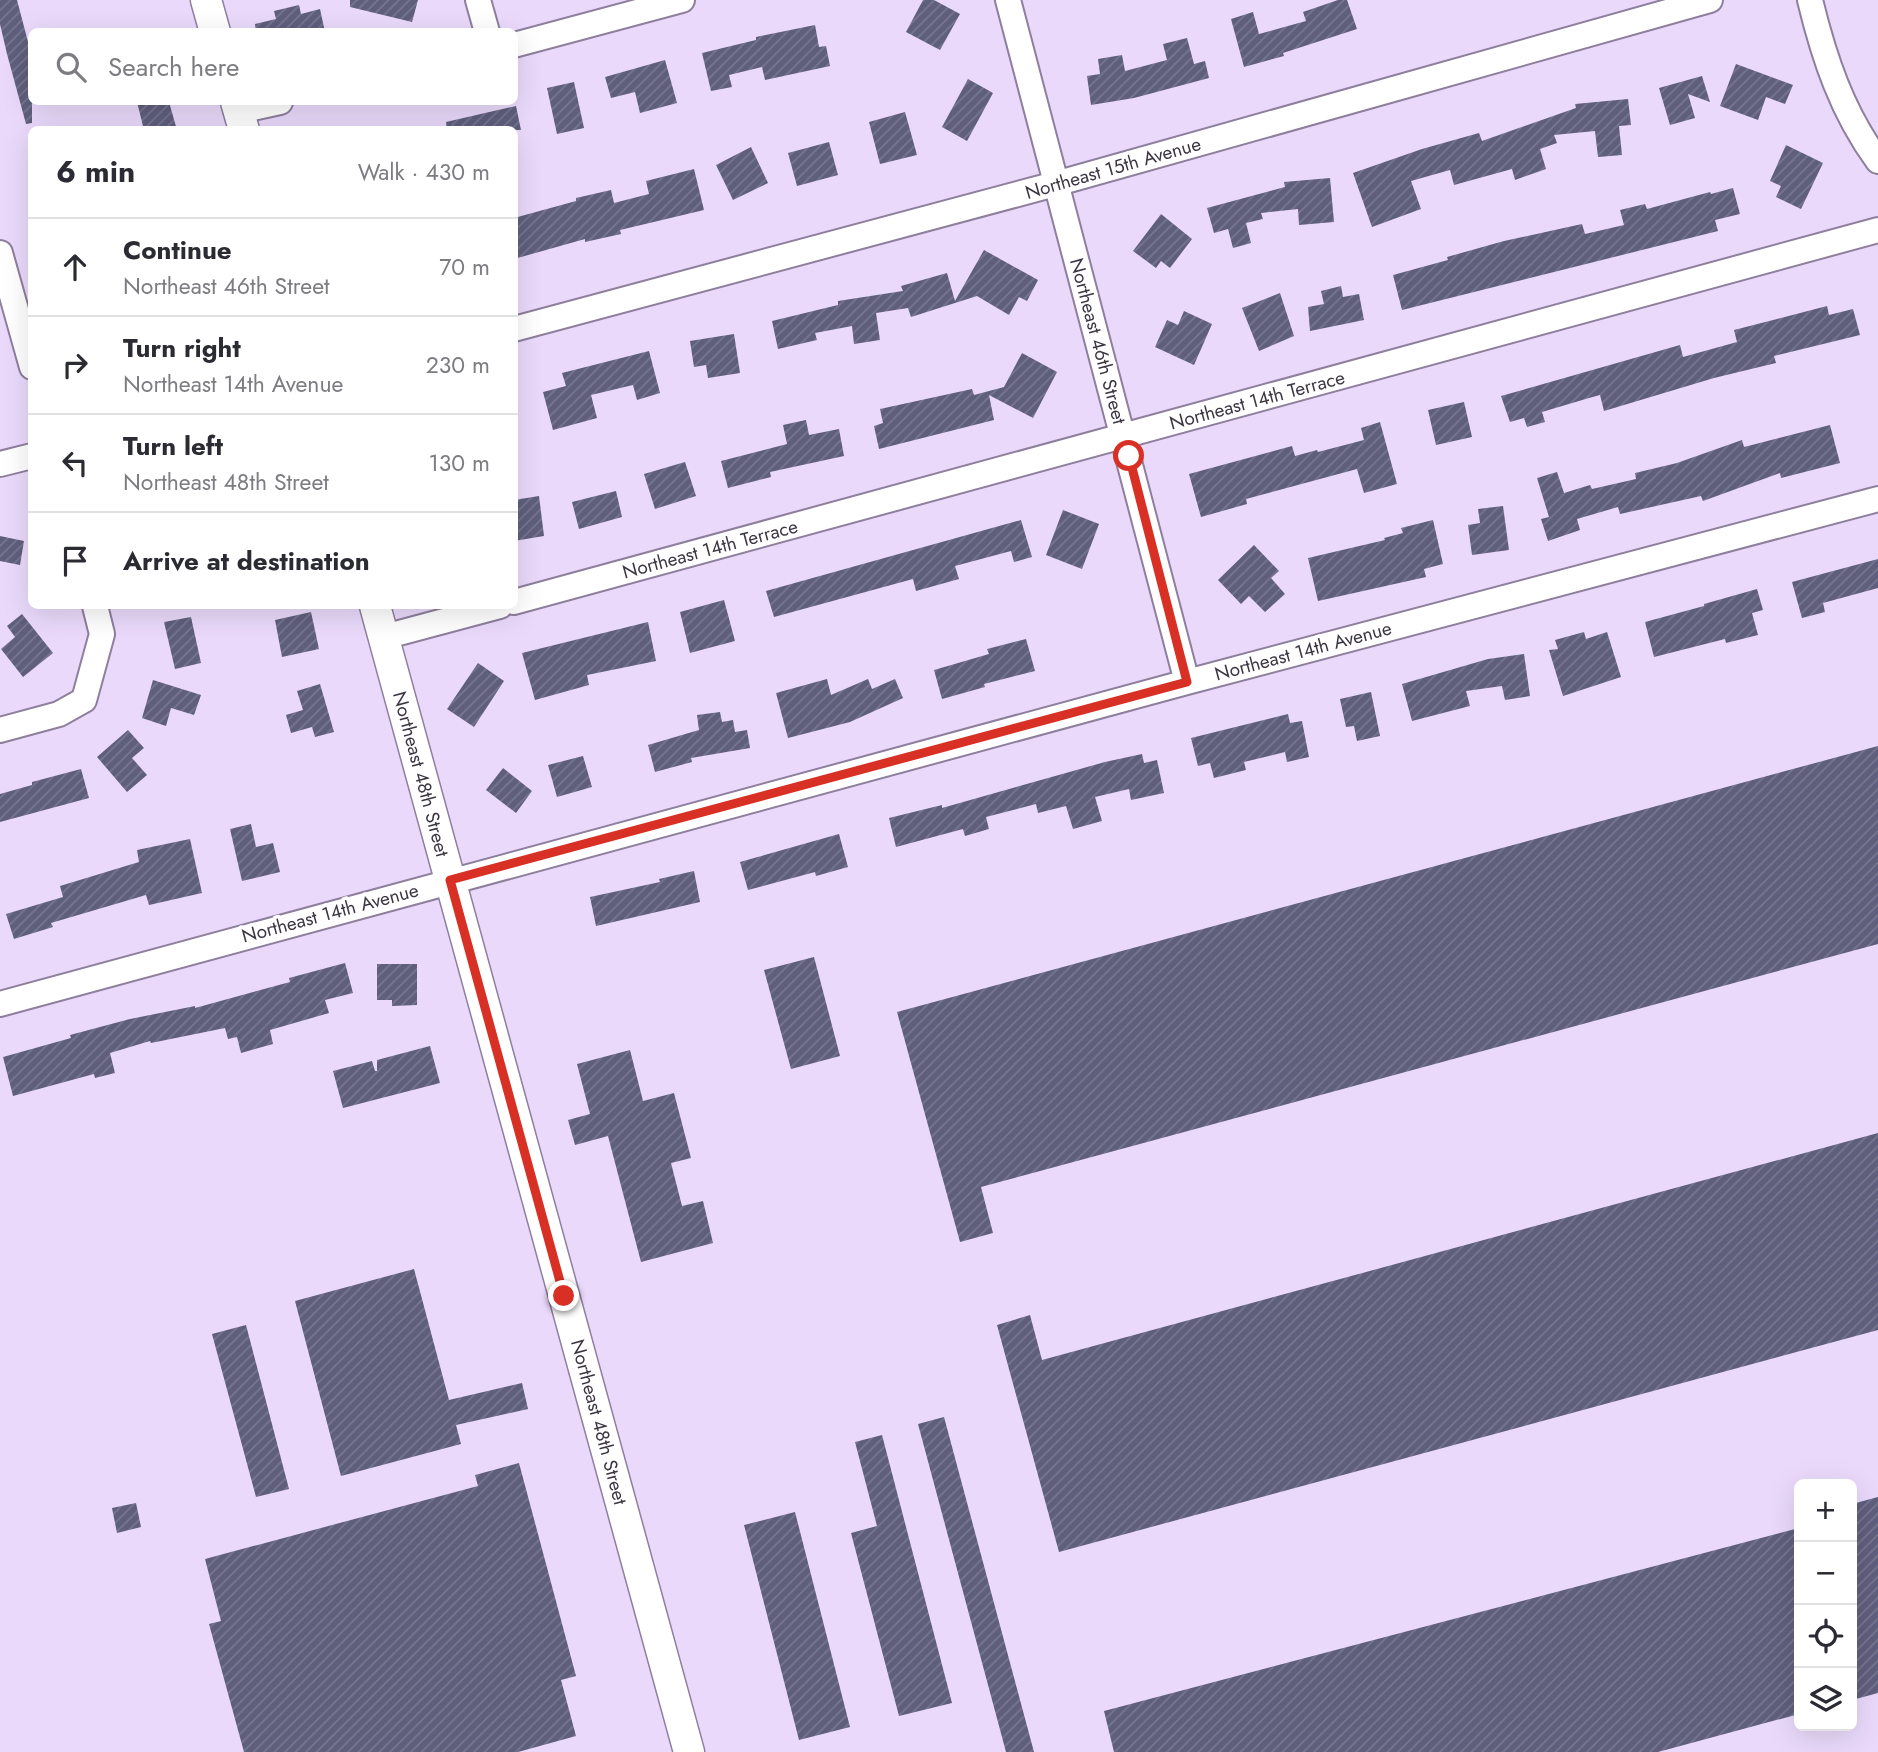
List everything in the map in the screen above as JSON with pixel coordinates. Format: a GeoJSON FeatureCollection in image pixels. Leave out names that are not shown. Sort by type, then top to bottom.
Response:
{"type":"FeatureCollection","features":[{"type":"Feature","properties":{"kind":"street"},"geometry":{"type":"LineString","coordinates":[[206,0],[214,28]]}},
{"type":"Feature","properties":{"kind":"street"},"geometry":{"type":"LineString","coordinates":[[478,0],[486,28]]}},
{"type":"Feature","properties":{"kind":"street"},"geometry":{"type":"LineString","coordinates":[[518,44],[682,0]]}},
{"type":"Feature","properties":{"kind":"street","name":"Northeast 46th Street"},"geometry":{"type":"LineString","coordinates":[[1008,0],[1187,682]]}},
{"type":"Feature","properties":{"kind":"street","name":"Northeast 15th Avenue"},"geometry":{"type":"LineString","coordinates":[[518,328],[1055,184],[1710,0]]}},
{"type":"Feature","properties":{"kind":"street"},"geometry":{"type":"LineString","coordinates":[[1810,0],[1823,55],[1841,100],[1878,161]]}},
{"type":"Feature","properties":{"kind":"street"},"geometry":{"type":"LineString","coordinates":[[240,114],[270,105]]}},
{"type":"Feature","properties":{"kind":"street","name":"Northeast 14th Terrace"},"geometry":{"type":"LineString","coordinates":[[518,600],[1878,230]]}},
{"type":"Feature","properties":{"kind":"street"},"geometry":{"type":"LineString","coordinates":[[0,253],[28,353]]}},
{"type":"Feature","properties":{"kind":"street"},"geometry":{"type":"LineString","coordinates":[[0,464],[28,457]]}},
{"type":"Feature","properties":{"kind":"street","name":"Northeast 14th Avenue"},"geometry":{"type":"LineString","coordinates":[[0,1004],[450,880],[1878,499]]}},
{"type":"Feature","properties":{"kind":"street"},"geometry":{"type":"LineString","coordinates":[[0,730],[59,714],[85,701],[102,634],[96,609]]}},
{"type":"Feature","properties":{"kind":"street","name":"Northeast 48th Street"},"geometry":{"type":"LineString","coordinates":[[376,609],[689,1752]]}},
{"type":"Feature","properties":{"kind":"street"},"geometry":{"type":"LineString","coordinates":[[384,637],[489,609]]}},
{"type":"Feature","properties":{"kind":"building"},"geometry":{"type":"Polygon","coordinates":[[[0,0],[17,0],[28,42],[28,105],[32,105],[32,123],[26,124],[0,24],[0,0]]]}},
{"type":"Feature","properties":{"kind":"building"},"geometry":{"type":"Polygon","coordinates":[[[350,0],[418,0],[412,22],[350,7],[350,0]]]}},
{"type":"Feature","properties":{"kind":"building"},"geometry":{"type":"Polygon","coordinates":[[[923,0],[934,0],[960,14],[940,50],[906,32],[923,0]]]}},
{"type":"Feature","properties":{"kind":"building"},"geometry":{"type":"Polygon","coordinates":[[[1338,0],[1347,0],[1357,29],[1283,53],[1284,56],[1244,67],[1231,19],[1253,12],[1259,34],[1306,21],[1303,12],[1338,0]]]}},
{"type":"Feature","properties":{"kind":"building"},"geometry":{"type":"Polygon","coordinates":[[[299,5],[301,14],[320,9],[324,28],[256,28],[255,24],[276,19],[274,11],[299,5]]]}},
{"type":"Feature","properties":{"kind":"building"},"geometry":{"type":"Polygon","coordinates":[[[815,25],[819,47],[826,46],[830,66],[765,80],[762,67],[729,75],[732,87],[711,91],[702,53],[756,40],[756,37],[815,25]]]}},
{"type":"Feature","properties":{"kind":"building"},"geometry":{"type":"Polygon","coordinates":[[[1187,38],[1194,64],[1205,61],[1209,78],[1134,98],[1091,105],[1087,76],[1100,74],[1098,59],[1122,55],[1125,71],[1167,60],[1163,44],[1187,38]]]}},
{"type":"Feature","properties":{"kind":"building"},"geometry":{"type":"Polygon","coordinates":[[[665,60],[677,103],[640,113],[635,92],[611,98],[605,77],[665,60]]]}},
{"type":"Feature","properties":{"kind":"building"},"geometry":{"type":"Polygon","coordinates":[[[1736,64],[1793,85],[1785,104],[1766,97],[1758,120],[1720,106],[1736,64]]]}},
{"type":"Feature","properties":{"kind":"building"},"geometry":{"type":"Polygon","coordinates":[[[1702,76],[1710,102],[1688,94],[1695,118],[1670,125],[1659,88],[1702,76]]]}},
{"type":"Feature","properties":{"kind":"building"},"geometry":{"type":"Polygon","coordinates":[[[968,79],[993,93],[967,141],[942,127],[968,79]]]}},
{"type":"Feature","properties":{"kind":"building"},"geometry":{"type":"Polygon","coordinates":[[[574,82],[584,128],[557,134],[547,88],[574,82]]]}},
{"type":"Feature","properties":{"kind":"building"},"geometry":{"type":"Polygon","coordinates":[[[1628,99],[1631,125],[1619,126],[1622,155],[1598,157],[1595,131],[1554,135],[1557,143],[1540,149],[1546,169],[1515,180],[1512,169],[1454,185],[1450,170],[1411,181],[1421,209],[1372,227],[1353,173],[1479,133],[1482,141],[1576,108],[1575,104],[1628,99]]]}},
{"type":"Feature","properties":{"kind":"building"},"geometry":{"type":"Polygon","coordinates":[[[138,105],[170,105],[176,126],[143,126],[138,105]]]}},
{"type":"Feature","properties":{"kind":"building"},"geometry":{"type":"Polygon","coordinates":[[[516,106],[521,130],[518,130],[518,126],[446,126],[446,122],[516,106]]]}},
{"type":"Feature","properties":{"kind":"building"},"geometry":{"type":"Polygon","coordinates":[[[905,112],[917,155],[880,164],[869,122],[905,112]]]}},
{"type":"Feature","properties":{"kind":"building"},"geometry":{"type":"Polygon","coordinates":[[[829,142],[838,175],[797,186],[788,153],[829,142]]]}},
{"type":"Feature","properties":{"kind":"building"},"geometry":{"type":"Polygon","coordinates":[[[1786,145],[1823,163],[1801,209],[1776,197],[1781,186],[1770,181],[1786,145]]]}},
{"type":"Feature","properties":{"kind":"building"},"geometry":{"type":"Polygon","coordinates":[[[751,147],[768,183],[733,200],[716,165],[751,147]]]}},
{"type":"Feature","properties":{"kind":"building"},"geometry":{"type":"Polygon","coordinates":[[[694,169],[704,210],[620,230],[621,234],[585,242],[585,239],[518,258],[518,217],[611,190],[614,203],[649,194],[646,181],[694,169]]]}},
{"type":"Feature","properties":{"kind":"building"},"geometry":{"type":"Polygon","coordinates":[[[1330,178],[1334,222],[1299,225],[1298,209],[1261,213],[1263,219],[1246,223],[1251,243],[1233,248],[1228,229],[1214,233],[1207,208],[1285,187],[1284,182],[1330,178]]]}},
{"type":"Feature","properties":{"kind":"building"},"geometry":{"type":"Polygon","coordinates":[[[1733,188],[1740,214],[1715,220],[1718,231],[1402,310],[1393,275],[1504,241],[1582,224],[1585,234],[1624,225],[1620,210],[1645,204],[1647,209],[1733,188]]]}},
{"type":"Feature","properties":{"kind":"building"},"geometry":{"type":"Polygon","coordinates":[[[1161,214],[1192,239],[1170,268],[1161,261],[1156,268],[1133,251],[1161,214]]]}},
{"type":"Feature","properties":{"kind":"building"},"geometry":{"type":"Polygon","coordinates":[[[984,250],[1038,280],[1027,301],[1019,297],[1009,315],[977,296],[911,317],[908,308],[876,313],[880,340],[854,344],[852,326],[815,333],[817,340],[778,349],[772,321],[838,305],[838,301],[903,291],[901,286],[947,273],[955,301],[984,250]]]}},
{"type":"Feature","properties":{"kind":"building"},"geometry":{"type":"Polygon","coordinates":[[[1341,286],[1343,297],[1359,294],[1364,320],[1310,331],[1308,307],[1324,304],[1321,291],[1341,286]]]}},
{"type":"Feature","properties":{"kind":"building"},"geometry":{"type":"Polygon","coordinates":[[[1280,293],[1294,336],[1259,351],[1242,308],[1280,293]]]}},
{"type":"Feature","properties":{"kind":"building"},"geometry":{"type":"Polygon","coordinates":[[[1827,306],[1829,315],[1853,309],[1860,335],[1774,356],[1776,363],[1714,378],[1604,411],[1600,395],[1589,398],[1542,412],[1545,422],[1527,427],[1524,418],[1510,422],[1501,396],[1680,345],[1683,357],[1737,342],[1734,330],[1827,306]]]}},
{"type":"Feature","properties":{"kind":"building"},"geometry":{"type":"Polygon","coordinates":[[[1184,311],[1212,324],[1194,365],[1155,347],[1167,320],[1178,325],[1184,311]]]}},
{"type":"Feature","properties":{"kind":"building"},"geometry":{"type":"Polygon","coordinates":[[[734,334],[740,373],[708,378],[706,365],[694,367],[690,341],[734,334]]]}},
{"type":"Feature","properties":{"kind":"building"},"geometry":{"type":"Polygon","coordinates":[[[649,351],[660,393],[637,400],[633,385],[591,395],[597,418],[553,430],[543,392],[566,386],[562,373],[649,351]]]}},
{"type":"Feature","properties":{"kind":"building"},"geometry":{"type":"Polygon","coordinates":[[[1022,353],[1057,372],[1033,418],[989,395],[994,420],[879,449],[874,426],[883,423],[880,409],[972,389],[974,395],[1004,387],[1022,353]]]}},
{"type":"Feature","properties":{"kind":"building"},"geometry":{"type":"Polygon","coordinates":[[[1464,402],[1472,437],[1436,445],[1428,410],[1464,402]]]}},
{"type":"Feature","properties":{"kind":"building"},"geometry":{"type":"Polygon","coordinates":[[[806,420],[809,435],[839,429],[844,456],[770,472],[771,477],[728,488],[721,461],[787,444],[783,425],[806,420]]]}},
{"type":"Feature","properties":{"kind":"building"},"geometry":{"type":"Polygon","coordinates":[[[1380,422],[1397,484],[1364,493],[1357,469],[1246,499],[1247,504],[1201,517],[1189,474],[1292,446],[1295,456],[1364,440],[1361,428],[1380,422]]]}},
{"type":"Feature","properties":{"kind":"building"},"geometry":{"type":"Polygon","coordinates":[[[1830,425],[1840,463],[1781,478],[1780,473],[1703,501],[1701,496],[1620,514],[1618,507],[1577,519],[1580,530],[1548,541],[1541,519],[1549,517],[1537,478],[1557,472],[1564,493],[1590,485],[1592,489],[1636,479],[1635,473],[1677,463],[1742,440],[1744,447],[1830,425]]]}},
{"type":"Feature","properties":{"kind":"building"},"geometry":{"type":"Polygon","coordinates":[[[685,462],[696,496],[655,509],[644,474],[685,462]]]}},
{"type":"Feature","properties":{"kind":"building"},"geometry":{"type":"Polygon","coordinates":[[[616,491],[622,517],[579,529],[572,502],[616,491]]]}},
{"type":"Feature","properties":{"kind":"building"},"geometry":{"type":"Polygon","coordinates":[[[539,496],[544,536],[518,540],[518,499],[539,496]]]}},
{"type":"Feature","properties":{"kind":"building"},"geometry":{"type":"Polygon","coordinates":[[[1503,506],[1509,550],[1472,555],[1468,525],[1480,523],[1478,509],[1503,506]]]}},
{"type":"Feature","properties":{"kind":"building"},"geometry":{"type":"Polygon","coordinates":[[[1063,510],[1099,524],[1082,569],[1046,555],[1063,510]]]}},
{"type":"Feature","properties":{"kind":"building"},"geometry":{"type":"Polygon","coordinates":[[[1021,520],[1032,557],[1014,562],[1011,551],[955,566],[959,579],[916,591],[913,579],[774,617],[766,591],[1021,520]]]}},
{"type":"Feature","properties":{"kind":"building"},"geometry":{"type":"Polygon","coordinates":[[[1433,520],[1443,564],[1424,569],[1426,577],[1318,601],[1308,558],[1385,540],[1384,538],[1403,533],[1401,528],[1433,520]]]}},
{"type":"Feature","properties":{"kind":"building"},"geometry":{"type":"Polygon","coordinates":[[[0,536],[24,541],[20,565],[0,561],[0,536]]]}},
{"type":"Feature","properties":{"kind":"building"},"geometry":{"type":"Polygon","coordinates":[[[1254,545],[1279,571],[1271,578],[1285,594],[1265,612],[1249,596],[1241,604],[1218,580],[1254,545]]]}},
{"type":"Feature","properties":{"kind":"building"},"geometry":{"type":"Polygon","coordinates":[[[1878,559],[1878,588],[1823,603],[1825,612],[1802,618],[1792,582],[1878,559]]]}},
{"type":"Feature","properties":{"kind":"building"},"geometry":{"type":"Polygon","coordinates":[[[1757,589],[1763,610],[1752,613],[1758,635],[1726,643],[1725,639],[1654,657],[1645,622],[1757,589]]]}},
{"type":"Feature","properties":{"kind":"building"},"geometry":{"type":"Polygon","coordinates":[[[724,600],[735,641],[690,653],[680,612],[724,600]]]}},
{"type":"Feature","properties":{"kind":"building"},"geometry":{"type":"Polygon","coordinates":[[[311,612],[319,649],[282,657],[275,620],[311,612]]]}},
{"type":"Feature","properties":{"kind":"building"},"geometry":{"type":"Polygon","coordinates":[[[22,614],[53,653],[23,677],[1,649],[15,637],[7,626],[22,614]]]}},
{"type":"Feature","properties":{"kind":"building"},"geometry":{"type":"Polygon","coordinates":[[[191,617],[201,663],[175,669],[164,622],[191,617]]]}},
{"type":"Feature","properties":{"kind":"building"},"geometry":{"type":"Polygon","coordinates":[[[648,622],[656,661],[587,675],[589,685],[535,700],[522,653],[648,622]]]}},
{"type":"Feature","properties":{"kind":"building"},"geometry":{"type":"Polygon","coordinates":[[[1584,632],[1586,639],[1607,632],[1621,677],[1563,696],[1549,650],[1558,649],[1555,640],[1584,632]]]}},
{"type":"Feature","properties":{"kind":"building"},"geometry":{"type":"Polygon","coordinates":[[[1026,639],[1035,671],[984,684],[985,687],[942,699],[934,670],[989,654],[987,649],[1026,639]]]}},
{"type":"Feature","properties":{"kind":"building"},"geometry":{"type":"Polygon","coordinates":[[[1524,654],[1530,696],[1505,700],[1502,686],[1466,691],[1470,706],[1412,721],[1402,684],[1488,659],[1524,654]]]}},
{"type":"Feature","properties":{"kind":"building"},"geometry":{"type":"Polygon","coordinates":[[[478,663],[504,681],[474,727],[447,709],[478,663]]]}},
{"type":"Feature","properties":{"kind":"building"},"geometry":{"type":"Polygon","coordinates":[[[827,679],[831,695],[868,679],[872,689],[895,679],[903,698],[850,722],[788,738],[776,693],[827,679]]]}},
{"type":"Feature","properties":{"kind":"building"},"geometry":{"type":"Polygon","coordinates":[[[153,680],[201,695],[194,715],[171,708],[166,726],[142,718],[153,680]]]}},
{"type":"Feature","properties":{"kind":"building"},"geometry":{"type":"Polygon","coordinates":[[[320,684],[334,732],[315,737],[312,727],[291,733],[286,715],[303,710],[297,691],[320,684]]]}},
{"type":"Feature","properties":{"kind":"building"},"geometry":{"type":"Polygon","coordinates":[[[1371,692],[1380,736],[1357,741],[1354,726],[1346,727],[1340,699],[1371,692]]]}},
{"type":"Feature","properties":{"kind":"building"},"geometry":{"type":"Polygon","coordinates":[[[720,712],[722,722],[733,720],[735,732],[747,730],[750,748],[691,758],[692,762],[655,772],[648,745],[699,730],[697,715],[720,712]]]}},
{"type":"Feature","properties":{"kind":"building"},"geometry":{"type":"Polygon","coordinates":[[[1288,714],[1290,723],[1302,721],[1309,757],[1287,762],[1285,752],[1244,762],[1246,770],[1214,778],[1210,763],[1198,766],[1191,738],[1288,714]]]}},
{"type":"Feature","properties":{"kind":"building"},"geometry":{"type":"Polygon","coordinates":[[[128,730],[144,748],[132,758],[147,775],[127,792],[97,757],[128,730]]]}},
{"type":"Feature","properties":{"kind":"building"},"geometry":{"type":"Polygon","coordinates":[[[1878,746],[1878,944],[981,1187],[993,1233],[960,1242],[897,1012],[1878,746]]]}},
{"type":"Feature","properties":{"kind":"building"},"geometry":{"type":"Polygon","coordinates":[[[1142,754],[1144,763],[1157,760],[1164,793],[1131,800],[1129,789],[1095,797],[1102,821],[1073,829],[1066,806],[1038,813],[1036,804],[986,817],[989,829],[965,836],[963,829],[896,847],[889,818],[942,805],[942,808],[1142,754]]]}},
{"type":"Feature","properties":{"kind":"building"},"geometry":{"type":"Polygon","coordinates":[[[583,756],[592,787],[557,797],[548,765],[583,756]]]}},
{"type":"Feature","properties":{"kind":"building"},"geometry":{"type":"Polygon","coordinates":[[[503,768],[532,791],[516,813],[486,790],[503,768]]]}},
{"type":"Feature","properties":{"kind":"building"},"geometry":{"type":"Polygon","coordinates":[[[81,769],[89,798],[0,822],[0,794],[81,769]]]}},
{"type":"Feature","properties":{"kind":"building"},"geometry":{"type":"Polygon","coordinates":[[[251,824],[256,847],[273,843],[280,872],[242,881],[230,829],[251,824]]]}},
{"type":"Feature","properties":{"kind":"building"},"geometry":{"type":"Polygon","coordinates":[[[839,834],[848,867],[816,876],[815,872],[748,890],[740,862],[839,834]]]}},
{"type":"Feature","properties":{"kind":"building"},"geometry":{"type":"Polygon","coordinates":[[[190,839],[202,893],[149,905],[146,895],[51,923],[53,927],[14,939],[6,914],[63,897],[60,886],[139,862],[137,850],[190,839]]]}},
{"type":"Feature","properties":{"kind":"building"},"geometry":{"type":"Polygon","coordinates":[[[694,871],[700,902],[596,926],[590,897],[660,882],[659,879],[694,871]]]}},
{"type":"Feature","properties":{"kind":"building"},"geometry":{"type":"Polygon","coordinates":[[[814,957],[840,1056],[791,1069],[764,970],[814,957]]]}},
{"type":"Feature","properties":{"kind":"building"},"geometry":{"type":"Polygon","coordinates":[[[345,963],[353,993],[325,1000],[329,1013],[270,1030],[273,1044],[241,1053],[237,1037],[228,1039],[225,1028],[151,1043],[150,1041],[110,1053],[115,1073],[95,1078],[94,1074],[13,1096],[3,1057],[130,1019],[195,1008],[290,982],[289,978],[345,963]]]}},
{"type":"Feature","properties":{"kind":"building"},"geometry":{"type":"Polygon","coordinates":[[[377,964],[417,964],[417,1005],[392,1006],[392,1000],[377,1000],[377,964]]]}},
{"type":"Feature","properties":{"kind":"building"},"geometry":{"type":"Polygon","coordinates":[[[430,1046],[440,1083],[343,1108],[333,1071],[372,1061],[377,1071],[377,1060],[430,1046]]]}},
{"type":"Feature","properties":{"kind":"building"},"geometry":{"type":"Polygon","coordinates":[[[630,1050],[643,1101],[674,1093],[691,1158],[671,1163],[682,1206],[703,1201],[713,1243],[641,1262],[608,1136],[575,1145],[568,1120],[590,1114],[577,1064],[630,1050]]]}},
{"type":"Feature","properties":{"kind":"building"},"geometry":{"type":"Polygon","coordinates":[[[1878,1133],[1878,1330],[1059,1552],[997,1325],[1030,1315],[1042,1360],[1878,1133]]]}},
{"type":"Feature","properties":{"kind":"building"},"geometry":{"type":"Polygon","coordinates":[[[414,1269],[449,1400],[522,1383],[528,1409],[456,1425],[461,1444],[341,1476],[295,1301],[414,1269]]]}},
{"type":"Feature","properties":{"kind":"building"},"geometry":{"type":"Polygon","coordinates":[[[246,1325],[289,1489],[256,1497],[212,1334],[246,1325]]]}},
{"type":"Feature","properties":{"kind":"building"},"geometry":{"type":"Polygon","coordinates":[[[944,1417],[1034,1752],[1006,1752],[918,1424],[944,1417]]]}},
{"type":"Feature","properties":{"kind":"building"},"geometry":{"type":"Polygon","coordinates":[[[882,1435],[952,1703],[899,1716],[851,1533],[877,1526],[855,1442],[882,1435]]]}},
{"type":"Feature","properties":{"kind":"building"},"geometry":{"type":"Polygon","coordinates":[[[519,1463],[576,1676],[561,1680],[576,1736],[518,1752],[244,1752],[209,1624],[221,1621],[205,1559],[478,1486],[475,1475],[519,1463]]]}},
{"type":"Feature","properties":{"kind":"building"},"geometry":{"type":"Polygon","coordinates":[[[1878,1497],[1878,1693],[1857,1699],[1857,1542],[1857,1503],[1878,1497]]]}},
{"type":"Feature","properties":{"kind":"building"},"geometry":{"type":"Polygon","coordinates":[[[136,1503],[141,1527],[117,1533],[112,1508],[136,1503]]]}},
{"type":"Feature","properties":{"kind":"building"},"geometry":{"type":"Polygon","coordinates":[[[795,1512],[850,1727],[799,1740],[744,1525],[795,1512]]]}},
{"type":"Feature","properties":{"kind":"building"},"geometry":{"type":"Polygon","coordinates":[[[1794,1529],[1794,1715],[1658,1752],[1114,1752],[1104,1711],[1794,1529]]]}},
{"type":"Feature","properties":{"kind":"route"},"geometry":{"type":"LineString","coordinates":[[564,1296],[450,880],[1187,682],[1129,456]]}}]}
